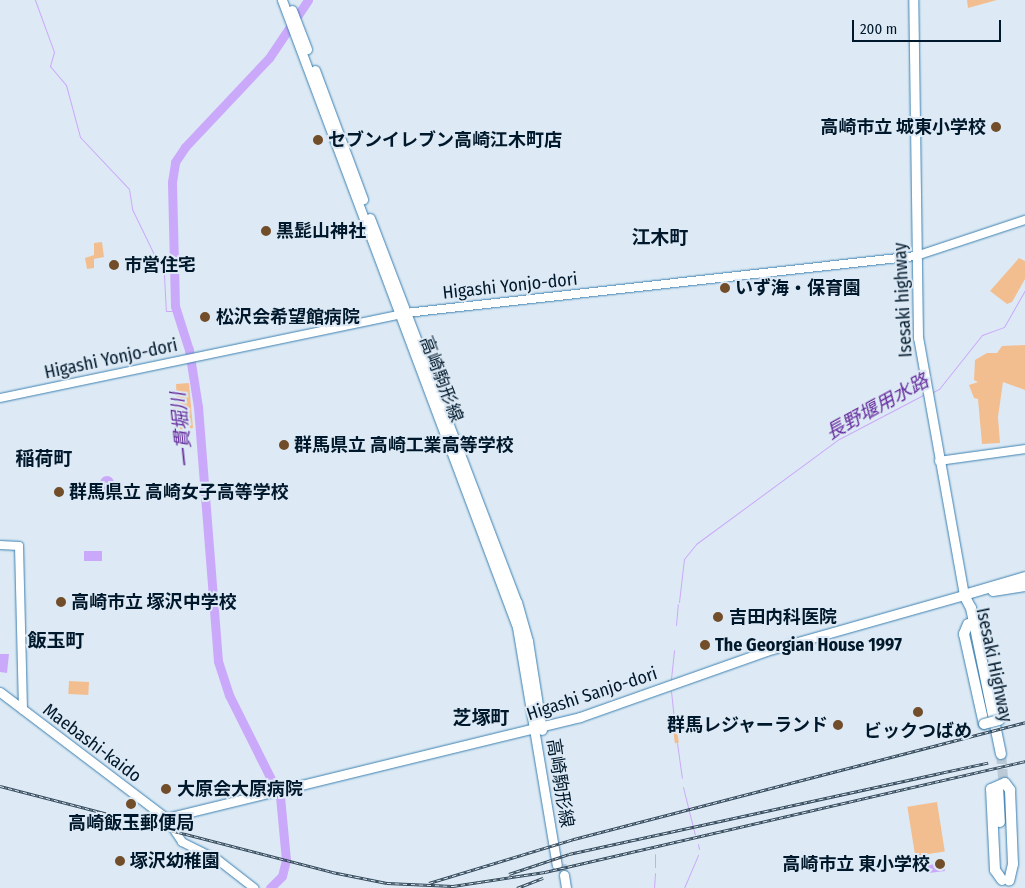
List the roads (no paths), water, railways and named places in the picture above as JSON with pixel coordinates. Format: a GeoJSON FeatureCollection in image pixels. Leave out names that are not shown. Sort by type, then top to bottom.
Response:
{"type":"FeatureCollection","features":[{"type":"Feature","properties":{"kind":"highway","name":"Higashi Sanjo-dori"},"geometry":{"type":"LineString","coordinates":[[964,595],[1025,577]]}},
{"type":"Feature","properties":{"kind":"highway","name":"Higashi Sanjo-dori"},"geometry":{"type":"LineString","coordinates":[[964,595],[1025,586]]}},
{"type":"Feature","properties":{"kind":"highway","name":"Isesaki Highway"},"geometry":{"type":"LineString","coordinates":[[964,595],[998,754]]}},
{"type":"Feature","properties":{"kind":"highway"},"geometry":{"type":"LineString","coordinates":[[971,623],[980,628],[999,720],[984,724],[964,634],[971,623]]}},
{"type":"Feature","properties":{"kind":"highway"},"geometry":{"type":"LineString","coordinates":[[1004,783],[1010,790],[1013,864],[1005,884],[996,870],[991,792],[994,786],[1004,783]]}},
{"type":"Feature","properties":{"kind":"highway"},"geometry":{"type":"LineString","coordinates":[[1001,787],[1005,884]]}},
{"type":"Feature","properties":{"kind":"main road","name":"高崎駒形線"},"geometry":{"type":"LineString","coordinates":[[282,0],[297,31],[403,314],[519,608],[560,865]]}},
{"type":"Feature","properties":{"kind":"main road","name":"高崎駒形線"},"geometry":{"type":"LineString","coordinates":[[288,0],[291,18]]}},
{"type":"Feature","properties":{"kind":"main road","name":"Isesaki highway"},"geometry":{"type":"LineString","coordinates":[[913,0],[918,338],[964,595]]}},
{"type":"Feature","properties":{"kind":"main road","name":"Higashi Sanjo-dori"},"geometry":{"type":"LineString","coordinates":[[166,818],[538,728],[611,708],[766,651],[964,595]]}},
{"type":"Feature","properties":{"kind":"main road","name":"Maebashi-kaido"},"geometry":{"type":"LineString","coordinates":[[0,692],[166,818]]}},
{"type":"Feature","properties":{"kind":"main road"},"geometry":{"type":"LineString","coordinates":[[560,888],[561,876],[566,888]]}},
{"type":"Feature","properties":{"kind":"street","name":"Higashi Yonjo-dori"},"geometry":{"type":"LineString","coordinates":[[0,398],[403,314],[916,256],[1025,220]]}},
{"type":"Feature","properties":{"kind":"street"},"geometry":{"type":"LineString","coordinates":[[939,461],[1025,449]]}},
{"type":"Feature","properties":{"kind":"street"},"geometry":{"type":"LineString","coordinates":[[0,545],[19,546],[23,710]]}},
{"type":"Feature","properties":{"kind":"street"},"geometry":{"type":"LineString","coordinates":[[166,818],[182,842],[218,860],[254,888]]}},
{"type":"Feature","properties":{"kind":"waterway"},"geometry":{"type":"LineString","coordinates":[[35,0],[54,52],[50,66],[66,85],[80,137],[129,189],[132,209],[164,275],[166,311],[176,311]]}},
{"type":"Feature","properties":{"kind":"waterway","name":"一貫堀川"},"geometry":{"type":"LineString","coordinates":[[270,888],[282,876],[286,860],[280,797],[229,695],[218,661],[198,407],[189,350],[175,306],[172,182],[175,162],[185,147],[269,58],[308,0]]}},
{"type":"Feature","properties":{"kind":"waterway","name":"長野堰用水路"},"geometry":{"type":"LineString","coordinates":[[931,393],[939,389],[982,335],[1004,327],[1025,290]]}},
{"type":"Feature","properties":{"kind":"waterway","name":"長野堰用水路"},"geometry":{"type":"LineString","coordinates":[[679,602],[684,559],[696,544],[839,439],[925,394]]}},
{"type":"Feature","properties":{"kind":"waterway","name":"長野堰用水路"},"geometry":{"type":"LineString","coordinates":[[676,625],[678,604]]}},
{"type":"Feature","properties":{"kind":"waterway","name":"長野堰用水路"},"geometry":{"type":"LineString","coordinates":[[671,679],[674,650]]}},
{"type":"Feature","properties":{"kind":"waterway","name":"長野堰用水路"},"geometry":{"type":"LineString","coordinates":[[671,691],[674,720]]}},
{"type":"Feature","properties":{"kind":"waterway","name":"長野堰用水路"},"geometry":{"type":"LineString","coordinates":[[677,743],[682,778]]}},
{"type":"Feature","properties":{"kind":"waterway","name":"長野堰用水路"},"geometry":{"type":"LineString","coordinates":[[683,787],[695,835]]}},
{"type":"Feature","properties":{"kind":"waterway","name":"長野堰用水路"},"geometry":{"type":"LineString","coordinates":[[698,844],[699,849]]}},
{"type":"Feature","properties":{"kind":"waterway"},"geometry":{"type":"LineString","coordinates":[[655,854],[655,867]]}},
{"type":"Feature","properties":{"kind":"waterway","name":"長野堰用水路"},"geometry":{"type":"LineString","coordinates":[[684,888],[698,855]]}},
{"type":"Feature","properties":{"kind":"waterway"},"geometry":{"type":"LineString","coordinates":[[654,888],[655,873]]}},
{"type":"Feature","properties":{"kind":"tunnel"},"geometry":{"type":"LineString","coordinates":[[1001,754],[1004,787]]}},
{"type":"Feature","properties":{"kind":"tunnel"},"geometry":{"type":"LineString","coordinates":[[562,864],[564,875]]}},
{"type":"Feature","properties":{"kind":"railway"},"geometry":{"type":"LineString","coordinates":[[429,883],[574,839],[1025,722]]}},
{"type":"Feature","properties":{"kind":"railway"},"geometry":{"type":"LineString","coordinates":[[0,786],[332,872],[387,883],[453,886],[545,872],[1025,761]]}},
{"type":"Feature","properties":{"kind":"railway"},"geometry":{"type":"LineString","coordinates":[[509,874],[569,854],[988,763]]}},
{"type":"Feature","properties":{"kind":"railway"},"geometry":{"type":"LineString","coordinates":[[517,888],[543,878]]}},
{"type":"Feature","properties":{"kind":"place","name":"高崎市立 城東小学校"},"geometry":{"type":"Point","coordinates":[996,127]}},
{"type":"Feature","properties":{"kind":"place","name":"セブンイレブン高崎江木町店"},"geometry":{"type":"Point","coordinates":[318,140]}},
{"type":"Feature","properties":{"kind":"place","name":"黒髭山神社"},"geometry":{"type":"Point","coordinates":[266,231]}},
{"type":"Feature","properties":{"kind":"place","name":"市営住宅"},"geometry":{"type":"Point","coordinates":[114,265]}},
{"type":"Feature","properties":{"kind":"place","name":"いず海・保育園"},"geometry":{"type":"Point","coordinates":[725,288]}},
{"type":"Feature","properties":{"kind":"place","name":"松沢会希望館病院"},"geometry":{"type":"Point","coordinates":[205,317]}},
{"type":"Feature","properties":{"kind":"place","name":"群馬県立 高崎工業高等学校"},"geometry":{"type":"Point","coordinates":[284,445]}},
{"type":"Feature","properties":{"kind":"place","name":"群馬県立 高崎女子高等学校"},"geometry":{"type":"Point","coordinates":[59,492]}},
{"type":"Feature","properties":{"kind":"place","name":"高崎市立 塚沢中学校"},"geometry":{"type":"Point","coordinates":[61,602]}},
{"type":"Feature","properties":{"kind":"place","name":"吉田内科医院"},"geometry":{"type":"Point","coordinates":[718,617]}},
{"type":"Feature","properties":{"kind":"place","name":"The Georgian House 1997"},"geometry":{"type":"Point","coordinates":[705,645]}},
{"type":"Feature","properties":{"kind":"place","name":"ビックつばめ"},"geometry":{"type":"Point","coordinates":[918,712]}},
{"type":"Feature","properties":{"kind":"place","name":"群馬レジャーランド"},"geometry":{"type":"Point","coordinates":[838,725]}},
{"type":"Feature","properties":{"kind":"place","name":"大原会大原病院"},"geometry":{"type":"Point","coordinates":[166,789]}},
{"type":"Feature","properties":{"kind":"place","name":"高崎飯玉郵便局"},"geometry":{"type":"Point","coordinates":[131,804]}},
{"type":"Feature","properties":{"kind":"place","name":"塚沢幼稚園"},"geometry":{"type":"Point","coordinates":[120,861]}},
{"type":"Feature","properties":{"kind":"place","name":"高崎市立 東小学校"},"geometry":{"type":"Point","coordinates":[940,864]}},
{"type":"Feature","properties":{"kind":"district","name":"江木町"},"geometry":{"type":"Point","coordinates":[660,238]}},
{"type":"Feature","properties":{"kind":"district","name":"稲荷町"},"geometry":{"type":"Point","coordinates":[44,459]}},
{"type":"Feature","properties":{"kind":"district","name":"飯玉町"},"geometry":{"type":"Point","coordinates":[56,641]}},
{"type":"Feature","properties":{"kind":"district","name":"芝塚町"},"geometry":{"type":"Point","coordinates":[481,718]}}]}
